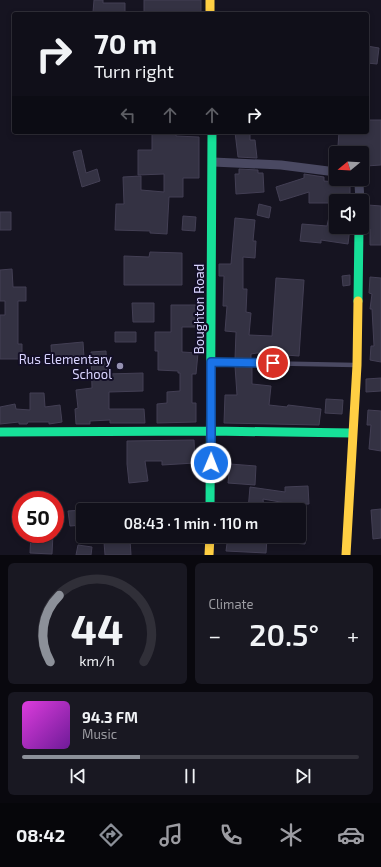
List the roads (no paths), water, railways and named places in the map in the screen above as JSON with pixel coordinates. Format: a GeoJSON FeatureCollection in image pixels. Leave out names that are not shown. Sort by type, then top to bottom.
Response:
{"type":"FeatureCollection","features":[{"type":"Feature","properties":{"kind":"street"},"geometry":{"type":"LineString","coordinates":[[210,0],[210,12]]}},
{"type":"Feature","properties":{"kind":"street","name":"Boughton Road"},"geometry":{"type":"LineString","coordinates":[[210,503],[212,134]]}},
{"type":"Feature","properties":{"kind":"street"},"geometry":{"type":"LineString","coordinates":[[212,162],[281,165],[329,171]]}},
{"type":"Feature","properties":{"kind":"street"},"geometry":{"type":"LineString","coordinates":[[346,555],[357,365],[359,234]]}},
{"type":"Feature","properties":{"kind":"street"},"geometry":{"type":"LineString","coordinates":[[0,432],[211,431],[352,433]]}},
{"type":"Feature","properties":{"kind":"street"},"geometry":{"type":"LineString","coordinates":[[209,555],[210,543]]}},
{"type":"Feature","properties":{"kind":"lane"},"geometry":{"type":"LineString","coordinates":[[211,362],[357,365]]}},
{"type":"Feature","properties":{"kind":"place","name":"Rus Elementary School"},"geometry":{"type":"Point","coordinates":[120,366]}}]}
